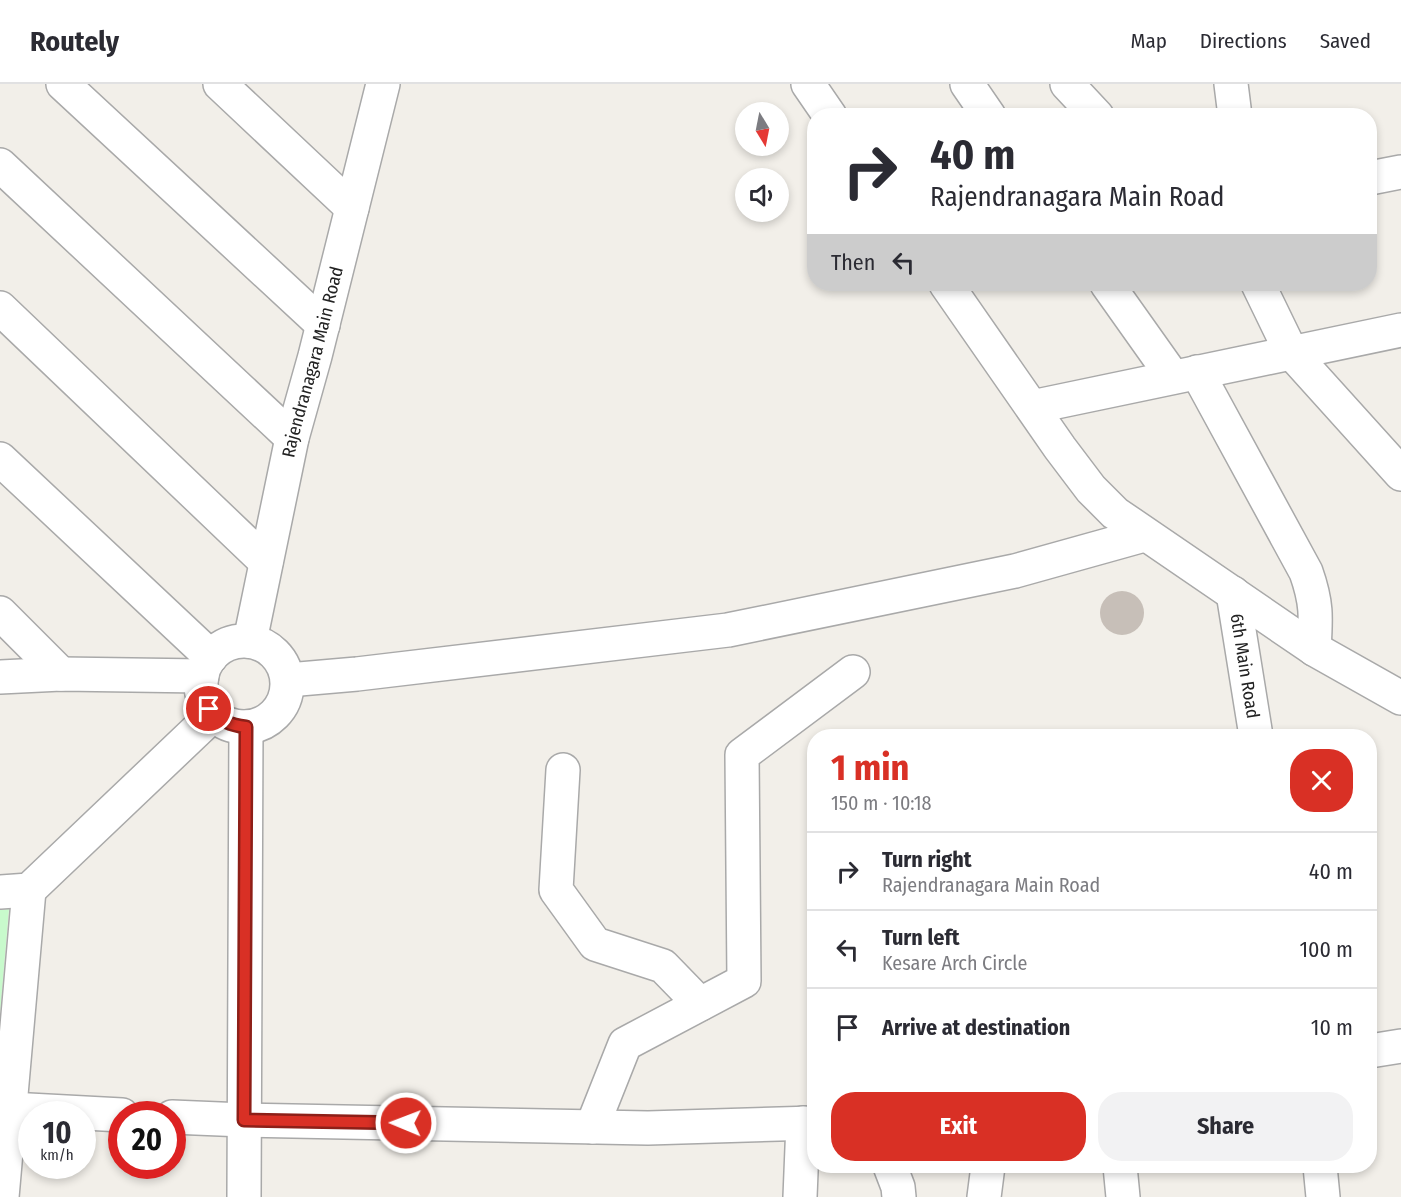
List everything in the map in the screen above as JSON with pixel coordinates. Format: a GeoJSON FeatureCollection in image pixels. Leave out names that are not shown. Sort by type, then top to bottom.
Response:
{"type":"FeatureCollection","features":[{"type":"Feature","properties":{"kind":"street"},"geometry":{"type":"LineString","coordinates":[[63,84],[323,326]]}},
{"type":"Feature","properties":{"kind":"street"},"geometry":{"type":"LineString","coordinates":[[220,84],[352,208]]}},
{"type":"Feature","properties":{"kind":"street","name":"Rajendranagara Main Road"},"geometry":{"type":"LineString","coordinates":[[250,641],[292,438],[323,326],[383,84]]}},
{"type":"Feature","properties":{"kind":"street"},"geometry":{"type":"LineString","coordinates":[[808,84],[824,108]]}},
{"type":"Feature","properties":{"kind":"street"},"geometry":{"type":"LineString","coordinates":[[967,84],[984,108]]}},
{"type":"Feature","properties":{"kind":"street"},"geometry":{"type":"LineString","coordinates":[[1067,84],[1090,108]]}},
{"type":"Feature","properties":{"kind":"street"},"geometry":{"type":"LineString","coordinates":[[1231,84],[1234,108]]}},
{"type":"Feature","properties":{"kind":"street"},"geometry":{"type":"LineString","coordinates":[[0,165],[292,438]]}},
{"type":"Feature","properties":{"kind":"street"},"geometry":{"type":"LineString","coordinates":[[1377,177],[1401,172]]}},
{"type":"Feature","properties":{"kind":"street"},"geometry":{"type":"LineString","coordinates":[[951,291],[1091,489],[1115,513],[1144,535],[1314,649],[1401,698]]}},
{"type":"Feature","properties":{"kind":"street"},"geometry":{"type":"LineString","coordinates":[[1113,291],[1185,374],[1306,572],[1317,614],[1314,649]]}},
{"type":"Feature","properties":{"kind":"street"},"geometry":{"type":"LineString","coordinates":[[1261,291],[1291,352],[1401,474]]}},
{"type":"Feature","properties":{"kind":"street"},"geometry":{"type":"LineString","coordinates":[[0,308],[266,562]]}},
{"type":"Feature","properties":{"kind":"street"},"geometry":{"type":"LineString","coordinates":[[1032,407],[1401,330]]}},
{"type":"Feature","properties":{"kind":"street"},"geometry":{"type":"LineString","coordinates":[[0,459],[207,666]]}},
{"type":"Feature","properties":{"kind":"street"},"geometry":{"type":"LineString","coordinates":[[288,680],[357,674],[728,630],[1015,571],[1144,535]]}},
{"type":"Feature","properties":{"kind":"street","name":"6th Main Road"},"geometry":{"type":"LineString","coordinates":[[1233,594],[1255,729]]}},
{"type":"Feature","properties":{"kind":"street"},"geometry":{"type":"LineString","coordinates":[[0,613],[61,674]]}},
{"type":"Feature","properties":{"kind":"street"},"geometry":{"type":"LineString","coordinates":[[250,641],[264,645],[276,654],[284,666],[288,680],[287,694],[281,707],[260,725],[246,727],[232,725],[219,719],[203,697],[201,683],[207,666],[222,647],[236,642],[250,641]]}},
{"type":"Feature","properties":{"kind":"street"},"geometry":{"type":"LineString","coordinates":[[0,677],[207,666]]}},
{"type":"Feature","properties":{"kind":"street"},"geometry":{"type":"LineString","coordinates":[[592,1126],[625,1044],[744,981],[742,755],[853,672]]}},
{"type":"Feature","properties":{"kind":"street"},"geometry":{"type":"LineString","coordinates":[[2,1197],[10,1109],[14,891],[214,714]]}},
{"type":"Feature","properties":{"kind":"street"},"geometry":{"type":"LineString","coordinates":[[244,1197],[246,727]]}},
{"type":"Feature","properties":{"kind":"street"},"geometry":{"type":"LineString","coordinates":[[563,770],[556,890],[595,944],[663,966],[700,1004]]}},
{"type":"Feature","properties":{"kind":"street"},"geometry":{"type":"LineString","coordinates":[[1377,1051],[1401,1046]]}},
{"type":"Feature","properties":{"kind":"street"},"geometry":{"type":"LineString","coordinates":[[10,1109],[108,1114]]}},
{"type":"Feature","properties":{"kind":"street"},"geometry":{"type":"LineString","coordinates":[[186,1118],[648,1128],[807,1123]]}},
{"type":"Feature","properties":{"kind":"street"},"geometry":{"type":"LineString","coordinates":[[800,1197],[807,1139]]}},
{"type":"Feature","properties":{"kind":"street"},"geometry":{"type":"LineString","coordinates":[[893,1173],[898,1187],[898,1197]]}},
{"type":"Feature","properties":{"kind":"street"},"geometry":{"type":"LineString","coordinates":[[984,1197],[987,1173]]}},
{"type":"Feature","properties":{"kind":"street"},"geometry":{"type":"LineString","coordinates":[[1121,1173],[1123,1197]]}},
{"type":"Feature","properties":{"kind":"street"},"geometry":{"type":"LineString","coordinates":[[1321,1173],[1323,1197]]}},
{"type":"Feature","properties":{"kind":"green space"},"geometry":{"type":"Polygon","coordinates":[[[9,909],[0,1014],[0,910],[9,909]]]}},
{"type":"Feature","properties":{"kind":"building"},"geometry":{"type":"Polygon","coordinates":[[[1122,591],[1137,598],[1144,613],[1137,628],[1122,635],[1107,628],[1100,613],[1107,598],[1122,591]]]}},
{"type":"Feature","properties":{"kind":"route"},"geometry":{"type":"LineString","coordinates":[[209,709],[219,719],[232,725],[246,727],[244,1120],[406,1123]]}}]}
